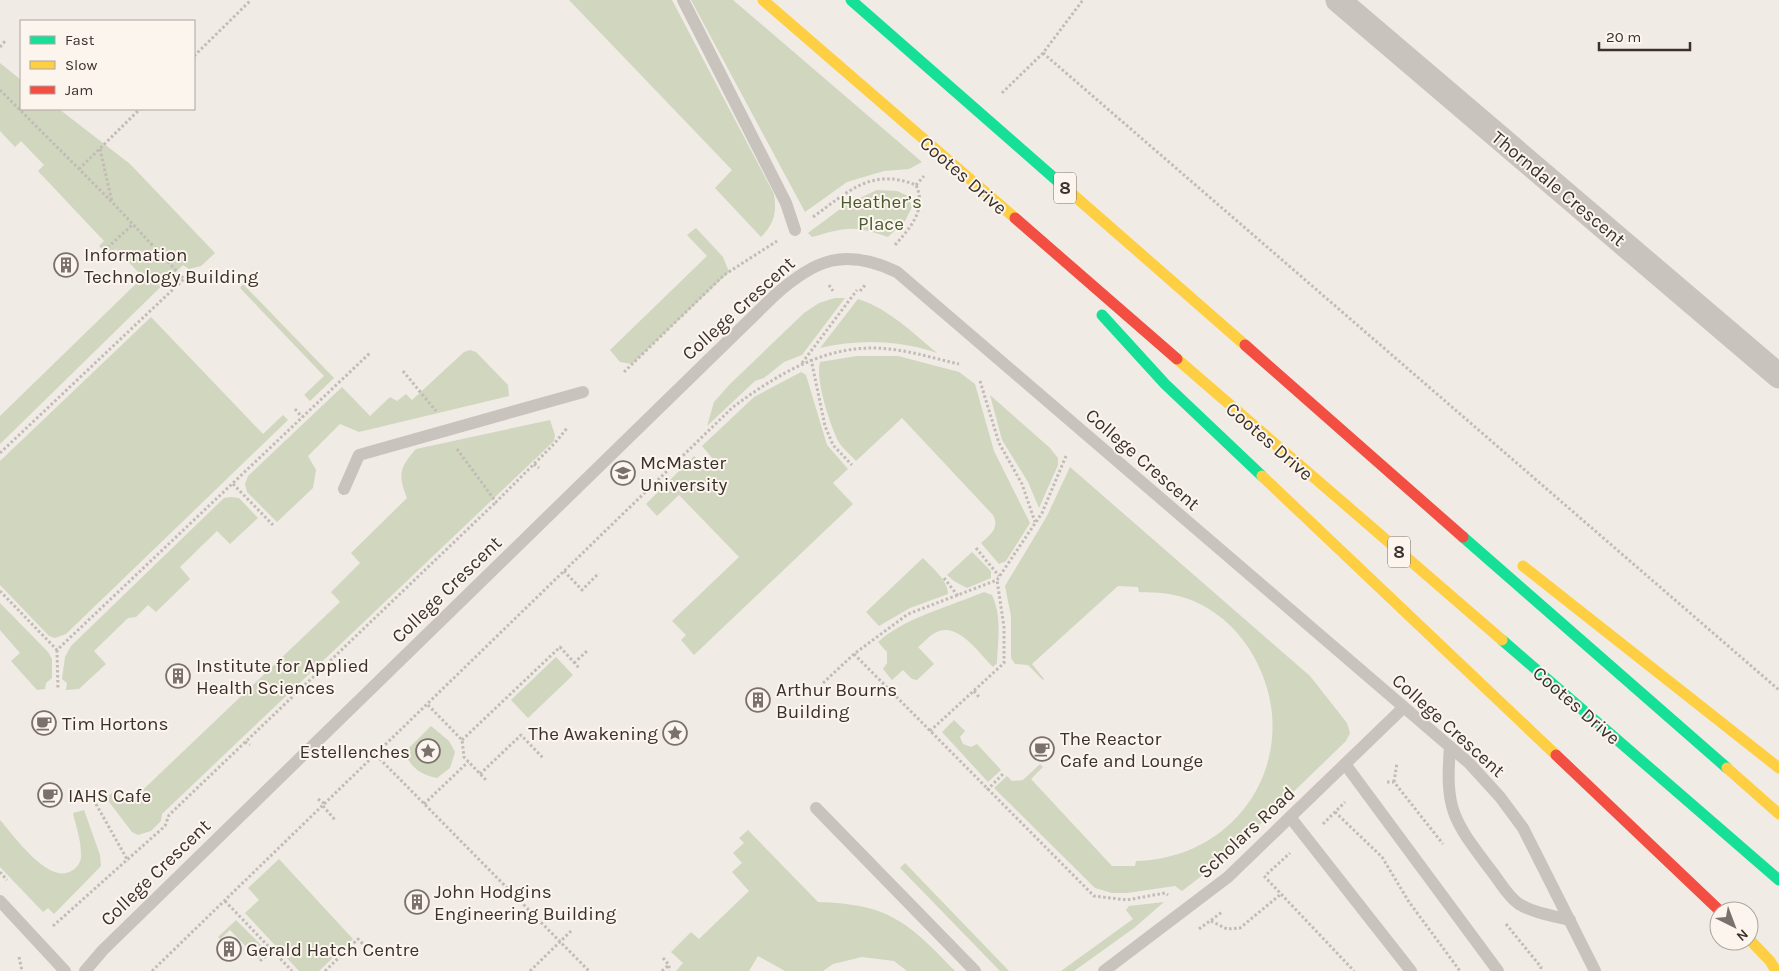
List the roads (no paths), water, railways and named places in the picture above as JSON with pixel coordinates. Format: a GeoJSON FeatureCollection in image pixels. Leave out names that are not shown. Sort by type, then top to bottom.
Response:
{"type":"FeatureCollection","features":[{"type":"Feature","properties":{"kind":"main road","name":"Cootes Drive"},"geometry":{"type":"LineString","coordinates":[[763,0],[1779,880]]}},
{"type":"Feature","properties":{"kind":"main road","name":"8"},"geometry":{"type":"LineString","coordinates":[[851,0],[1779,814]]}},
{"type":"Feature","properties":{"kind":"main road"},"geometry":{"type":"LineString","coordinates":[[1019,223],[1078,289]]}},
{"type":"Feature","properties":{"kind":"main road"},"geometry":{"type":"LineString","coordinates":[[1092,304],[1165,384],[1709,901]]}},
{"type":"Feature","properties":{"kind":"main road"},"geometry":{"type":"LineString","coordinates":[[1280,376],[1444,504]]}},
{"type":"Feature","properties":{"kind":"main road"},"geometry":{"type":"LineString","coordinates":[[1514,559],[1779,768]]}},
{"type":"Feature","properties":{"kind":"main road"},"geometry":{"type":"LineString","coordinates":[[1759,949],[1776,971]]}},
{"type":"Feature","properties":{"kind":"street","name":"Thorndale Crescent"},"geometry":{"type":"LineString","coordinates":[[1338,0],[1779,376]]}},
{"type":"Feature","properties":{"kind":"lane"},"geometry":{"type":"LineString","coordinates":[[683,0],[786,202],[795,230]]}},
{"type":"Feature","properties":{"kind":"lane","name":"College Crescent"},"geometry":{"type":"LineString","coordinates":[[85,971],[103,950],[284,772],[774,296],[794,278],[816,264],[852,257],[897,272],[1485,778],[1523,828],[1595,971]]}},
{"type":"Feature","properties":{"kind":"lane"},"geometry":{"type":"LineString","coordinates":[[344,489],[359,455],[583,392]]}},
{"type":"Feature","properties":{"kind":"lane","name":"Scholars Road"},"geometry":{"type":"LineString","coordinates":[[1104,971],[1216,887],[1403,708]]}},
{"type":"Feature","properties":{"kind":"lane"},"geometry":{"type":"LineString","coordinates":[[1450,747],[1448,776],[1450,805],[1463,834],[1518,903],[1536,912],[1570,920]]}},
{"type":"Feature","properties":{"kind":"lane"},"geometry":{"type":"LineString","coordinates":[[1345,764],[1498,971]]}},
{"type":"Feature","properties":{"kind":"lane"},"geometry":{"type":"LineString","coordinates":[[816,808],[975,971]]}},
{"type":"Feature","properties":{"kind":"lane"},"geometry":{"type":"LineString","coordinates":[[1290,817],[1410,971]]}},
{"type":"Feature","properties":{"kind":"lane"},"geometry":{"type":"LineString","coordinates":[[0,901],[65,971]]}},
{"type":"Feature","properties":{"kind":"place","name":"Information Technology Building"},"geometry":{"type":"Point","coordinates":[66,265]}},
{"type":"Feature","properties":{"kind":"place","name":"McMaster University"},"geometry":{"type":"Point","coordinates":[623,473]}},
{"type":"Feature","properties":{"kind":"place","name":"Institute for Applied Health Sciences"},"geometry":{"type":"Point","coordinates":[178,676]}},
{"type":"Feature","properties":{"kind":"place","name":"Arthur Bourns Building"},"geometry":{"type":"Point","coordinates":[758,700]}},
{"type":"Feature","properties":{"kind":"place","name":"Tim Hortons"},"geometry":{"type":"Point","coordinates":[44,723]}},
{"type":"Feature","properties":{"kind":"place","name":"The Awakening"},"geometry":{"type":"Point","coordinates":[675,733]}},
{"type":"Feature","properties":{"kind":"place","name":"The Reactor Cafe and Lounge"},"geometry":{"type":"Point","coordinates":[1042,749]}},
{"type":"Feature","properties":{"kind":"place","name":"Estellenches"},"geometry":{"type":"Point","coordinates":[428,751]}},
{"type":"Feature","properties":{"kind":"place","name":"IAHS Cafe"},"geometry":{"type":"Point","coordinates":[50,795]}},
{"type":"Feature","properties":{"kind":"place","name":"John Hodgins Engineering Building"},"geometry":{"type":"Point","coordinates":[417,902]}},
{"type":"Feature","properties":{"kind":"place","name":"Gerald Hatch Centre"},"geometry":{"type":"Point","coordinates":[229,949]}},
{"type":"Feature","properties":{"kind":"park label","name":"Heather’s Place"},"geometry":{"type":"Point","coordinates":[881,212]}}]}
